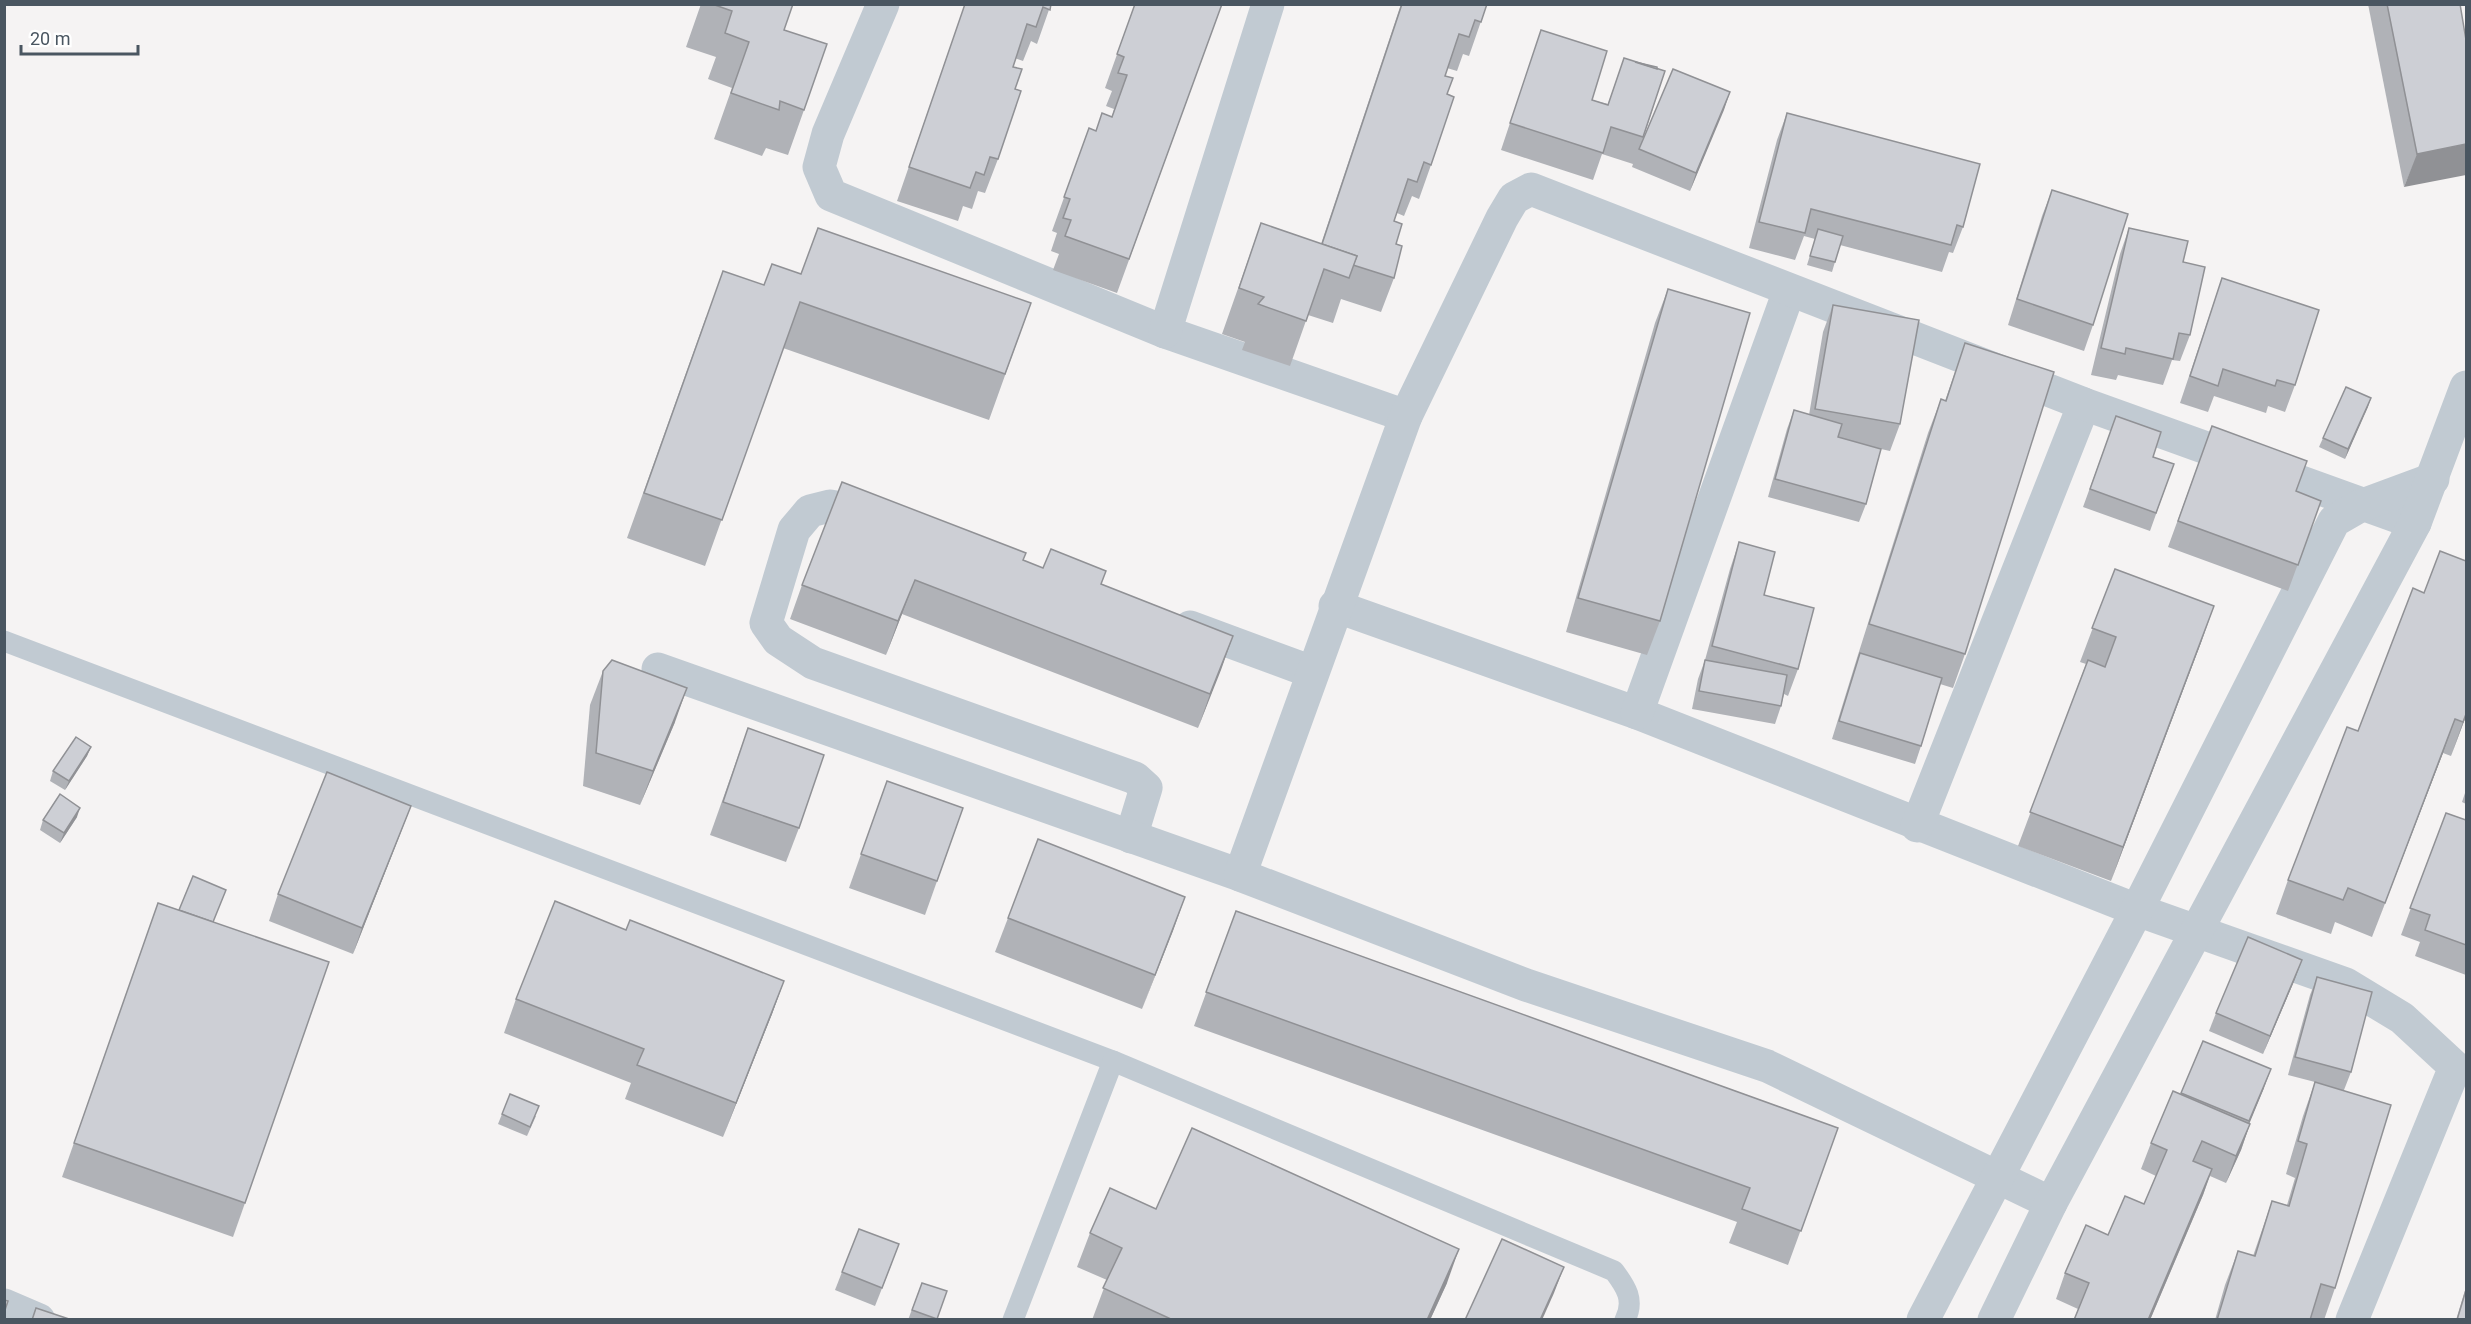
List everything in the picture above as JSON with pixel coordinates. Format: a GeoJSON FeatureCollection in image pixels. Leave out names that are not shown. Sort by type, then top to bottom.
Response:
{"type":"FeatureCollection","features":[{"type":"Feature","properties":{"kind":"street"},"geometry":{"type":"LineString","coordinates":[[883,4],[828,134],[819,166],[831,195],[1165,333],[1406,416]]}},
{"type":"Feature","properties":{"kind":"street"},"geometry":{"type":"LineString","coordinates":[[1165,333],[1268,4]]}},
{"type":"Feature","properties":{"kind":"street"},"geometry":{"type":"LineString","coordinates":[[1240,875],[1335,606],[1406,416],[1502,218],[1514,198],[1531,189],[2084,404],[2360,506],[2415,523]]}},
{"type":"Feature","properties":{"kind":"street"},"geometry":{"type":"LineString","coordinates":[[1637,713],[1789,291]]}},
{"type":"Feature","properties":{"kind":"street"},"geometry":{"type":"LineString","coordinates":[[1994,1320],[2050,1203],[2415,523],[2466,387]]}},
{"type":"Feature","properties":{"kind":"street"},"geometry":{"type":"LineString","coordinates":[[1917,826],[2084,404]]}},
{"type":"Feature","properties":{"kind":"street"},"geometry":{"type":"LineString","coordinates":[[1923,1320],[2137,910],[2334,521],[2360,506],[2433,479]]}},
{"type":"Feature","properties":{"kind":"street"},"geometry":{"type":"LineString","coordinates":[[900,522],[878,514],[830,506],[810,512],[794,530],[766,623],[778,639],[813,663],[1136,778],[1146,788],[1131,837]]}},
{"type":"Feature","properties":{"kind":"street"},"geometry":{"type":"LineString","coordinates":[[1335,606],[1637,713],[1917,826],[2137,910],[2346,984],[2402,1018],[2461,1069],[2352,1320]]}},
{"type":"Feature","properties":{"kind":"street"},"geometry":{"type":"LineString","coordinates":[[1156,615],[1312,672]]}},
{"type":"Feature","properties":{"kind":"street"},"geometry":{"type":"LineString","coordinates":[[658,669],[1240,875],[1526,985],[1767,1066],[2050,1203]]}},
{"type":"Feature","properties":{"kind":"street"},"geometry":{"type":"LineString","coordinates":[[4,1305],[39,1320]]}},
{"type":"Feature","properties":{"kind":"lane"},"geometry":{"type":"LineString","coordinates":[[4,641],[1113,1062],[1614,1270],[1627,1288],[1630,1308],[1625,1320]]}},
{"type":"Feature","properties":{"kind":"lane"},"geometry":{"type":"LineString","coordinates":[[1013,1320],[1113,1062]]}},
{"type":"Feature","properties":{"kind":"building"},"geometry":{"type":"Polygon","coordinates":[[[712,4],[793,4],[784,30],[827,44],[804,110],[780,101],[779,110],[731,93],[749,42],[725,33],[732,11],[712,4]]]}},
{"type":"Feature","properties":{"kind":"building"},"geometry":{"type":"Polygon","coordinates":[[[965,4],[1051,4],[1050,10],[1043,7],[1036,27],[1027,24],[1013,67],[1022,69],[1015,89],[1021,91],[998,159],[990,157],[984,175],[976,172],[970,188],[909,167],[965,4]]]}},
{"type":"Feature","properties":{"kind":"building"},"geometry":{"type":"Polygon","coordinates":[[[1135,4],[1222,4],[1129,259],[1065,236],[1071,220],[1063,218],[1070,199],[1064,197],[1089,128],[1096,131],[1102,113],[1112,117],[1127,75],[1118,73],[1124,57],[1117,54],[1135,4]]]}},
{"type":"Feature","properties":{"kind":"building"},"geometry":{"type":"Polygon","coordinates":[[[1402,4],[1487,4],[1481,22],[1475,20],[1469,37],[1459,34],[1445,76],[1453,78],[1447,94],[1454,97],[1431,165],[1424,162],[1417,182],[1408,179],[1394,221],[1402,224],[1396,244],[1402,246],[1394,278],[1353,265],[1357,256],[1322,244],[1402,4]]]}},
{"type":"Feature","properties":{"kind":"building"},"geometry":{"type":"Polygon","coordinates":[[[2387,4],[2460,4],[2466,40],[2466,144],[2417,154],[2387,4]]]}},
{"type":"Feature","properties":{"kind":"building"},"geometry":{"type":"Polygon","coordinates":[[[1541,30],[1607,51],[1592,100],[1608,105],[1624,58],[1665,71],[1643,137],[1611,127],[1603,153],[1510,123],[1541,30]]]}},
{"type":"Feature","properties":{"kind":"building"},"geometry":{"type":"Polygon","coordinates":[[[1673,69],[1730,92],[1696,173],[1639,149],[1673,69]]]}},
{"type":"Feature","properties":{"kind":"building"},"geometry":{"type":"Polygon","coordinates":[[[1787,113],[1980,164],[1963,227],[1957,225],[1951,245],[1811,209],[1805,233],[1759,222],[1787,113]]]}},
{"type":"Feature","properties":{"kind":"building"},"geometry":{"type":"Polygon","coordinates":[[[2052,190],[2128,214],[2093,325],[2017,299],[2052,190]]]}},
{"type":"Feature","properties":{"kind":"building"},"geometry":{"type":"Polygon","coordinates":[[[1261,223],[1357,256],[1349,278],[1324,269],[1306,321],[1258,304],[1264,297],[1239,288],[1261,223]]]}},
{"type":"Feature","properties":{"kind":"building"},"geometry":{"type":"Polygon","coordinates":[[[818,228],[1031,303],[1005,374],[800,302],[722,520],[644,493],[723,271],[764,285],[772,264],[801,274],[818,228]]]}},
{"type":"Feature","properties":{"kind":"building"},"geometry":{"type":"Polygon","coordinates":[[[2129,228],[2188,241],[2183,262],[2205,267],[2190,335],[2179,333],[2173,359],[2126,348],[2125,354],[2101,348],[2129,228]]]}},
{"type":"Feature","properties":{"kind":"building"},"geometry":{"type":"Polygon","coordinates":[[[1818,229],[1843,236],[1835,262],[1810,256],[1818,229]]]}},
{"type":"Feature","properties":{"kind":"building"},"geometry":{"type":"Polygon","coordinates":[[[2222,278],[2319,310],[2295,385],[2277,380],[2275,386],[2223,369],[2218,386],[2190,376],[2222,278]]]}},
{"type":"Feature","properties":{"kind":"building"},"geometry":{"type":"Polygon","coordinates":[[[1668,289],[1750,313],[1660,621],[1578,598],[1668,289]]]}},
{"type":"Feature","properties":{"kind":"building"},"geometry":{"type":"Polygon","coordinates":[[[1833,305],[1919,320],[1900,424],[1815,409],[1833,305]]]}},
{"type":"Feature","properties":{"kind":"building"},"geometry":{"type":"Polygon","coordinates":[[[1965,343],[2054,372],[1965,654],[1869,624],[1941,399],[1946,401],[1965,343]]]}},
{"type":"Feature","properties":{"kind":"building"},"geometry":{"type":"Polygon","coordinates":[[[2346,387],[2371,398],[2348,449],[2323,438],[2346,387]]]}},
{"type":"Feature","properties":{"kind":"building"},"geometry":{"type":"Polygon","coordinates":[[[1794,410],[1842,424],[1838,437],[1881,449],[1866,504],[1775,479],[1794,410]]]}},
{"type":"Feature","properties":{"kind":"building"},"geometry":{"type":"Polygon","coordinates":[[[2116,416],[2161,432],[2153,457],[2174,464],[2156,513],[2090,489],[2116,416]]]}},
{"type":"Feature","properties":{"kind":"building"},"geometry":{"type":"Polygon","coordinates":[[[2212,426],[2307,461],[2296,491],[2321,501],[2298,565],[2178,521],[2212,426]]]}},
{"type":"Feature","properties":{"kind":"building"},"geometry":{"type":"Polygon","coordinates":[[[842,482],[1026,553],[1023,560],[1043,568],[1051,549],[1106,571],[1101,584],[1233,636],[1210,694],[915,580],[898,621],[802,585],[842,482]]]}},
{"type":"Feature","properties":{"kind":"building"},"geometry":{"type":"Polygon","coordinates":[[[1739,542],[1775,552],[1764,595],[1814,608],[1798,669],[1712,646],[1739,542]]]}},
{"type":"Feature","properties":{"kind":"building"},"geometry":{"type":"Polygon","coordinates":[[[2440,551],[2466,561],[2466,714],[2463,722],[2455,719],[2385,903],[2348,888],[2343,900],[2288,880],[2347,727],[2358,731],[2413,588],[2424,593],[2440,551]]]}},
{"type":"Feature","properties":{"kind":"building"},"geometry":{"type":"Polygon","coordinates":[[[2115,569],[2214,606],[2123,847],[2030,812],[2088,660],[2105,667],[2116,637],[2092,628],[2115,569]]]}},
{"type":"Feature","properties":{"kind":"building"},"geometry":{"type":"Polygon","coordinates":[[[1860,653],[1942,678],[1921,746],[1839,721],[1860,653]]]}},
{"type":"Feature","properties":{"kind":"building"},"geometry":{"type":"Polygon","coordinates":[[[612,660],[687,688],[653,771],[596,753],[603,671],[612,660]]]}},
{"type":"Feature","properties":{"kind":"building"},"geometry":{"type":"Polygon","coordinates":[[[1705,660],[1787,675],[1781,706],[1699,691],[1705,660]]]}},
{"type":"Feature","properties":{"kind":"building"},"geometry":{"type":"Polygon","coordinates":[[[748,728],[824,755],[799,828],[723,802],[748,728]]]}},
{"type":"Feature","properties":{"kind":"building"},"geometry":{"type":"Polygon","coordinates":[[[76,737],[91,747],[69,781],[53,771],[76,737]]]}},
{"type":"Feature","properties":{"kind":"building"},"geometry":{"type":"Polygon","coordinates":[[[327,772],[411,806],[362,928],[278,894],[327,772]]]}},
{"type":"Feature","properties":{"kind":"building"},"geometry":{"type":"Polygon","coordinates":[[[887,781],[963,808],[937,881],[861,854],[887,781]]]}},
{"type":"Feature","properties":{"kind":"building"},"geometry":{"type":"Polygon","coordinates":[[[60,794],[80,808],[64,833],[43,820],[60,794]]]}},
{"type":"Feature","properties":{"kind":"building"},"geometry":{"type":"Polygon","coordinates":[[[2446,813],[2466,820],[2466,945],[2425,930],[2430,915],[2410,908],[2446,813]]]}},
{"type":"Feature","properties":{"kind":"building"},"geometry":{"type":"Polygon","coordinates":[[[1038,839],[1185,897],[1155,975],[1008,918],[1038,839]]]}},
{"type":"Feature","properties":{"kind":"building"},"geometry":{"type":"Polygon","coordinates":[[[193,876],[226,890],[213,922],[179,910],[193,876]]]}},
{"type":"Feature","properties":{"kind":"building"},"geometry":{"type":"Polygon","coordinates":[[[555,901],[626,930],[630,920],[784,981],[736,1103],[637,1065],[644,1049],[516,999],[555,901]]]}},
{"type":"Feature","properties":{"kind":"building"},"geometry":{"type":"Polygon","coordinates":[[[158,903],[329,962],[245,1203],[74,1143],[158,903]]]}},
{"type":"Feature","properties":{"kind":"building"},"geometry":{"type":"Polygon","coordinates":[[[1236,911],[1838,1128],[1801,1231],[1742,1209],[1750,1188],[1206,992],[1236,911]]]}},
{"type":"Feature","properties":{"kind":"building"},"geometry":{"type":"Polygon","coordinates":[[[2248,937],[2302,960],[2270,1036],[2216,1013],[2248,937]]]}},
{"type":"Feature","properties":{"kind":"building"},"geometry":{"type":"Polygon","coordinates":[[[2317,977],[2372,992],[2351,1072],[2295,1057],[2317,977]]]}},
{"type":"Feature","properties":{"kind":"building"},"geometry":{"type":"Polygon","coordinates":[[[2203,1041],[2271,1069],[2249,1121],[2181,1093],[2203,1041]]]}},
{"type":"Feature","properties":{"kind":"building"},"geometry":{"type":"Polygon","coordinates":[[[2315,1082],[2391,1105],[2335,1288],[2321,1284],[2310,1320],[2217,1320],[2238,1251],[2255,1256],[2272,1201],[2289,1206],[2307,1144],[2298,1141],[2315,1082]]]}},
{"type":"Feature","properties":{"kind":"building"},"geometry":{"type":"Polygon","coordinates":[[[2173,1091],[2250,1124],[2236,1156],[2202,1141],[2193,1161],[2212,1169],[2148,1320],[2074,1320],[2089,1283],[2065,1273],[2086,1225],[2108,1235],[2125,1196],[2144,1204],[2167,1150],[2151,1143],[2173,1091]]]}},
{"type":"Feature","properties":{"kind":"building"},"geometry":{"type":"Polygon","coordinates":[[[510,1094],[539,1106],[530,1127],[502,1114],[510,1094]]]}},
{"type":"Feature","properties":{"kind":"building"},"geometry":{"type":"Polygon","coordinates":[[[1192,1128],[1459,1249],[1427,1320],[1173,1320],[1103,1288],[1122,1248],[1090,1233],[1110,1188],[1156,1209],[1192,1128]]]}},
{"type":"Feature","properties":{"kind":"building"},"geometry":{"type":"Polygon","coordinates":[[[859,1229],[899,1244],[882,1288],[842,1272],[859,1229]]]}},
{"type":"Feature","properties":{"kind":"building"},"geometry":{"type":"Polygon","coordinates":[[[1502,1239],[1564,1267],[1540,1320],[1465,1320],[1502,1239]]]}},
{"type":"Feature","properties":{"kind":"building"},"geometry":{"type":"Polygon","coordinates":[[[922,1283],[947,1291],[937,1319],[912,1310],[922,1283]]]}},
{"type":"Feature","properties":{"kind":"building"},"geometry":{"type":"Polygon","coordinates":[[[2466,1290],[2466,1320],[2457,1320],[2466,1290]]]}},
{"type":"Feature","properties":{"kind":"building"},"geometry":{"type":"Polygon","coordinates":[[[4,1300],[8,1301],[4,1313],[4,1300]]]}},
{"type":"Feature","properties":{"kind":"building"},"geometry":{"type":"Polygon","coordinates":[[[36,1308],[72,1320],[32,1320],[36,1308]]]}}]}
